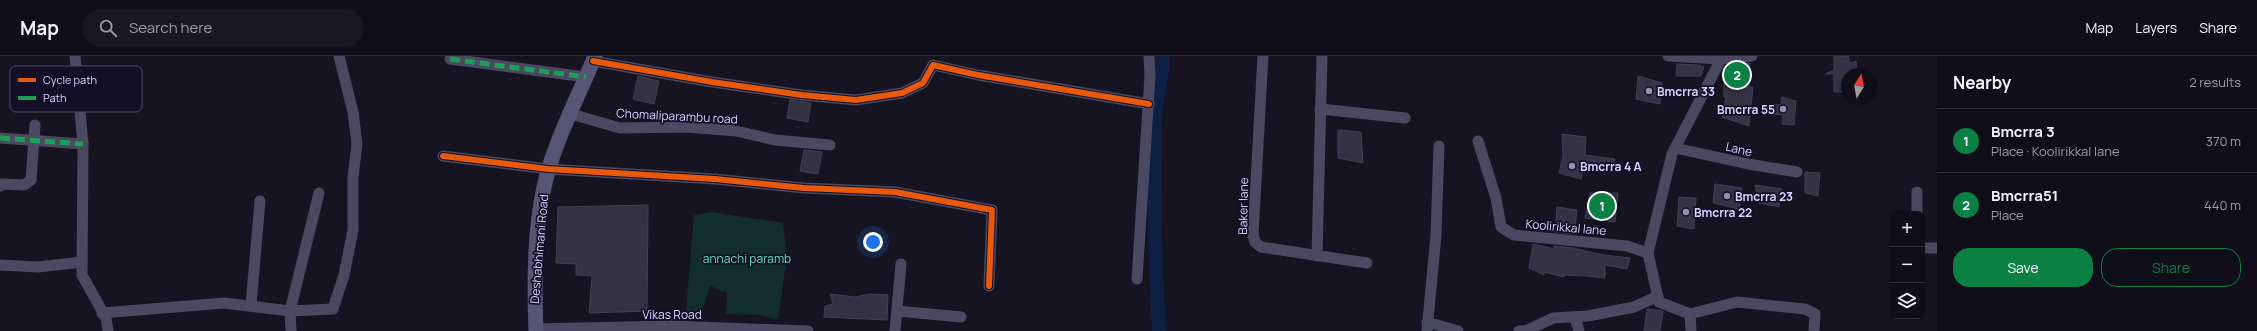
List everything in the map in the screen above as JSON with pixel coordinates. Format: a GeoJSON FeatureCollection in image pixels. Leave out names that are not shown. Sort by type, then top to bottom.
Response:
{"type":"FeatureCollection","features":[{"type":"Feature","properties":{"kind":"street"},"geometry":{"type":"LineString","coordinates":[[74,56],[75,66]]}},
{"type":"Feature","properties":{"kind":"street"},"geometry":{"type":"LineString","coordinates":[[102,313],[224,303],[251,305],[290,311],[333,309],[344,275],[353,230],[356,124],[339,56]]}},
{"type":"Feature","properties":{"kind":"street"},"geometry":{"type":"LineString","coordinates":[[1137,279],[1150,76],[1149,56]]}},
{"type":"Feature","properties":{"kind":"street","name":"Baker lane"},"geometry":{"type":"LineString","coordinates":[[1263,56],[1253,235],[1256,242],[1261,247],[1367,263]]}},
{"type":"Feature","properties":{"kind":"street"},"geometry":{"type":"LineString","coordinates":[[1317,256],[1322,56]]}},
{"type":"Feature","properties":{"kind":"street"},"geometry":{"type":"LineString","coordinates":[[1668,56],[1721,59],[1752,56]]}},
{"type":"Feature","properties":{"kind":"street"},"geometry":{"type":"LineString","coordinates":[[450,59],[586,77]]}},
{"type":"Feature","properties":{"kind":"street"},"geometry":{"type":"LineString","coordinates":[[594,59],[712,82],[802,95],[856,100],[902,93],[923,83],[933,65],[978,75],[1148,104]]}},
{"type":"Feature","properties":{"kind":"street","name":"Deshabhimani Road"},"geometry":{"type":"LineString","coordinates":[[536,330],[534,306],[540,205],[548,169],[594,59]]}},
{"type":"Feature","properties":{"kind":"street"},"geometry":{"type":"LineString","coordinates":[[1721,59],[1675,148],[1648,252],[1659,302],[1690,314],[1737,302],[1805,309],[1815,314],[1814,331]]}},
{"type":"Feature","properties":{"kind":"street"},"geometry":{"type":"LineString","coordinates":[[1320,109],[1405,118]]}},
{"type":"Feature","properties":{"kind":"street"},"geometry":{"type":"LineString","coordinates":[[80,112],[83,144],[82,275],[106,318],[108,331]]}},
{"type":"Feature","properties":{"kind":"street","name":"Chomaliparambu road"},"geometry":{"type":"LineString","coordinates":[[570,114],[620,128],[693,127],[736,131],[776,140],[830,145]]}},
{"type":"Feature","properties":{"kind":"street"},"geometry":{"type":"LineString","coordinates":[[0,186],[2,184],[24,184],[31,180],[35,125]]}},
{"type":"Feature","properties":{"kind":"street"},"geometry":{"type":"LineString","coordinates":[[0,138],[83,144]]}},
{"type":"Feature","properties":{"kind":"street","name":"Koolirikkal lane"},"geometry":{"type":"LineString","coordinates":[[1478,140],[1496,198],[1501,227],[1514,235],[1627,246],[1648,252]]}},
{"type":"Feature","properties":{"kind":"street"},"geometry":{"type":"LineString","coordinates":[[1439,146],[1436,236],[1427,326],[1458,331]]}},
{"type":"Feature","properties":{"kind":"street","name":"Lane"},"geometry":{"type":"LineString","coordinates":[[1675,148],[1748,164],[1797,172]]}},
{"type":"Feature","properties":{"kind":"street"},"geometry":{"type":"LineString","coordinates":[[443,156],[548,169],[715,179],[804,188],[894,192],[992,210],[989,286]]}},
{"type":"Feature","properties":{"kind":"street"},"geometry":{"type":"LineString","coordinates":[[1917,192],[1917,211]]}},
{"type":"Feature","properties":{"kind":"street"},"geometry":{"type":"LineString","coordinates":[[291,331],[290,311],[319,193]]}},
{"type":"Feature","properties":{"kind":"street"},"geometry":{"type":"LineString","coordinates":[[251,305],[260,201]]}},
{"type":"Feature","properties":{"kind":"street"},"geometry":{"type":"LineString","coordinates":[[1925,248],[1937,248]]}},
{"type":"Feature","properties":{"kind":"street"},"geometry":{"type":"LineString","coordinates":[[0,263],[38,268],[82,262]]}},
{"type":"Feature","properties":{"kind":"street"},"geometry":{"type":"LineString","coordinates":[[895,331],[901,264]]}},
{"type":"Feature","properties":{"kind":"street"},"geometry":{"type":"LineString","coordinates":[[1519,331],[1528,330],[1552,318],[1588,316],[1634,307],[1658,296]]}},
{"type":"Feature","properties":{"kind":"street"},"geometry":{"type":"LineString","coordinates":[[897,311],[961,318]]}},
{"type":"Feature","properties":{"kind":"street"},"geometry":{"type":"LineString","coordinates":[[1690,314],[1690,331]]}},
{"type":"Feature","properties":{"kind":"street"},"geometry":{"type":"LineString","coordinates":[[1575,317],[1579,331]]}},
{"type":"Feature","properties":{"kind":"street","name":"Vikas Road"},"geometry":{"type":"LineString","coordinates":[[536,330],[670,326],[808,331]]}},
{"type":"Feature","properties":{"kind":"green space","name":"annachi paramb"},"geometry":{"type":"Polygon","coordinates":[[[712,212],[783,223],[787,256],[778,319],[757,315],[726,314],[727,293],[710,286],[701,315],[686,311],[694,215],[712,212]]]}},
{"type":"Feature","properties":{"kind":"building"},"geometry":{"type":"Polygon","coordinates":[[[1834,56],[1848,56],[1850,63],[1856,61],[1857,68],[1841,68],[1841,92],[1834,92],[1834,74],[1825,74],[1834,70],[1834,56]]]}},
{"type":"Feature","properties":{"kind":"building"},"geometry":{"type":"Polygon","coordinates":[[[1750,63],[1749,87],[1753,87],[1749,126],[1722,117],[1726,97],[1724,97],[1724,69],[1730,68],[1730,65],[1750,63]]]}},
{"type":"Feature","properties":{"kind":"building"},"geometry":{"type":"Polygon","coordinates":[[[1677,64],[1698,65],[1704,67],[1701,76],[1676,76],[1677,64]]]}},
{"type":"Feature","properties":{"kind":"building"},"geometry":{"type":"Polygon","coordinates":[[[638,76],[659,81],[654,104],[633,99],[638,76]]]}},
{"type":"Feature","properties":{"kind":"building","name":"Bmcrra 33"},"geometry":{"type":"Polygon","coordinates":[[[1638,76],[1662,83],[1660,104],[1636,99],[1638,76]]]}},
{"type":"Feature","properties":{"kind":"building","name":"Bmcrra 55"},"geometry":{"type":"Polygon","coordinates":[[[1782,97],[1796,101],[1794,125],[1782,124],[1783,115],[1771,114],[1769,104],[1781,105],[1782,97]]]}},
{"type":"Feature","properties":{"kind":"building"},"geometry":{"type":"Polygon","coordinates":[[[790,100],[811,103],[808,122],[787,118],[790,100]]]}},
{"type":"Feature","properties":{"kind":"building"},"geometry":{"type":"Polygon","coordinates":[[[1338,130],[1361,132],[1363,163],[1338,158],[1338,130]]]}},
{"type":"Feature","properties":{"kind":"building"},"geometry":{"type":"Polygon","coordinates":[[[1562,134],[1586,137],[1585,155],[1615,159],[1612,172],[1583,167],[1581,179],[1559,173],[1563,156],[1562,134]]]}},
{"type":"Feature","properties":{"kind":"building"},"geometry":{"type":"Polygon","coordinates":[[[804,150],[822,152],[818,174],[800,171],[804,150]]]}},
{"type":"Feature","properties":{"kind":"building"},"geometry":{"type":"Polygon","coordinates":[[[1805,172],[1820,173],[1818,196],[1805,193],[1805,172]]]}},
{"type":"Feature","properties":{"kind":"building","name":"Bmcrra 23"},"geometry":{"type":"Polygon","coordinates":[[[1715,184],[1742,188],[1739,209],[1713,203],[1715,184]]]}},
{"type":"Feature","properties":{"kind":"building"},"geometry":{"type":"Polygon","coordinates":[[[1755,185],[1782,189],[1779,207],[1759,203],[1755,185]]]}},
{"type":"Feature","properties":{"kind":"building"},"geometry":{"type":"Polygon","coordinates":[[[1590,193],[1618,193],[1615,222],[1585,218],[1590,193]]]}},
{"type":"Feature","properties":{"kind":"building","name":"Bmcrra 22"},"geometry":{"type":"Polygon","coordinates":[[[1679,197],[1696,198],[1694,229],[1677,226],[1679,197]]]}},
{"type":"Feature","properties":{"kind":"building"},"geometry":{"type":"Polygon","coordinates":[[[648,205],[647,311],[589,313],[592,276],[576,275],[576,264],[556,263],[558,207],[648,205]]]}},
{"type":"Feature","properties":{"kind":"building"},"geometry":{"type":"Polygon","coordinates":[[[1557,207],[1577,210],[1574,234],[1555,232],[1557,207]]]}},
{"type":"Feature","properties":{"kind":"building"},"geometry":{"type":"Polygon","coordinates":[[[1533,244],[1554,249],[1554,246],[1572,248],[1604,255],[1630,258],[1627,269],[1605,265],[1605,278],[1564,275],[1564,277],[1544,272],[1544,275],[1529,268],[1533,244]]]}},
{"type":"Feature","properties":{"kind":"building"},"geometry":{"type":"Polygon","coordinates":[[[830,294],[855,297],[869,294],[888,295],[887,320],[824,317],[825,306],[833,304],[830,294]]]}},
{"type":"Feature","properties":{"kind":"building"},"geometry":{"type":"Polygon","coordinates":[[[1647,309],[1663,311],[1660,331],[1644,331],[1647,309]]]}},
{"type":"Feature","properties":{"kind":"waterway"},"geometry":{"type":"LineString","coordinates":[[1159,331],[1156,278],[1154,146],[1155,112],[1162,72],[1162,56]]}},
{"type":"Feature","properties":{"kind":"marked path"},"geometry":{"type":"LineString","coordinates":[[450,59],[586,77]]}},
{"type":"Feature","properties":{"kind":"marked path"},"geometry":{"type":"LineString","coordinates":[[0,138],[83,144]]}},
{"type":"Feature","properties":{"kind":"cycle path"},"geometry":{"type":"LineString","coordinates":[[593,61],[712,82],[802,95],[856,100],[902,93],[923,83],[933,65],[978,75],[1149,104]]}},
{"type":"Feature","properties":{"kind":"cycle path"},"geometry":{"type":"LineString","coordinates":[[443,156],[548,169],[715,179],[804,188],[895,192],[992,210],[989,286]]}},
{"type":"Feature","properties":{"kind":"place","name":"Bmcrra51"},"geometry":{"type":"Point","coordinates":[1737,75]}},
{"type":"Feature","properties":{"kind":"place","name":"Bmcrra 33"},"geometry":{"type":"Point","coordinates":[1649,91]}},
{"type":"Feature","properties":{"kind":"place","name":"Bmcrra 55"},"geometry":{"type":"Point","coordinates":[1783,109]}},
{"type":"Feature","properties":{"kind":"place","name":"Bmcrra 4 A"},"geometry":{"type":"Point","coordinates":[1572,166]}},
{"type":"Feature","properties":{"kind":"place","name":"Bmcrra 23"},"geometry":{"type":"Point","coordinates":[1727,196]}},
{"type":"Feature","properties":{"kind":"place","name":"Bmcrra 3"},"geometry":{"type":"Point","coordinates":[1602,206]}},
{"type":"Feature","properties":{"kind":"place","name":"Bmcrra 22"},"geometry":{"type":"Point","coordinates":[1686,212]}}]}
